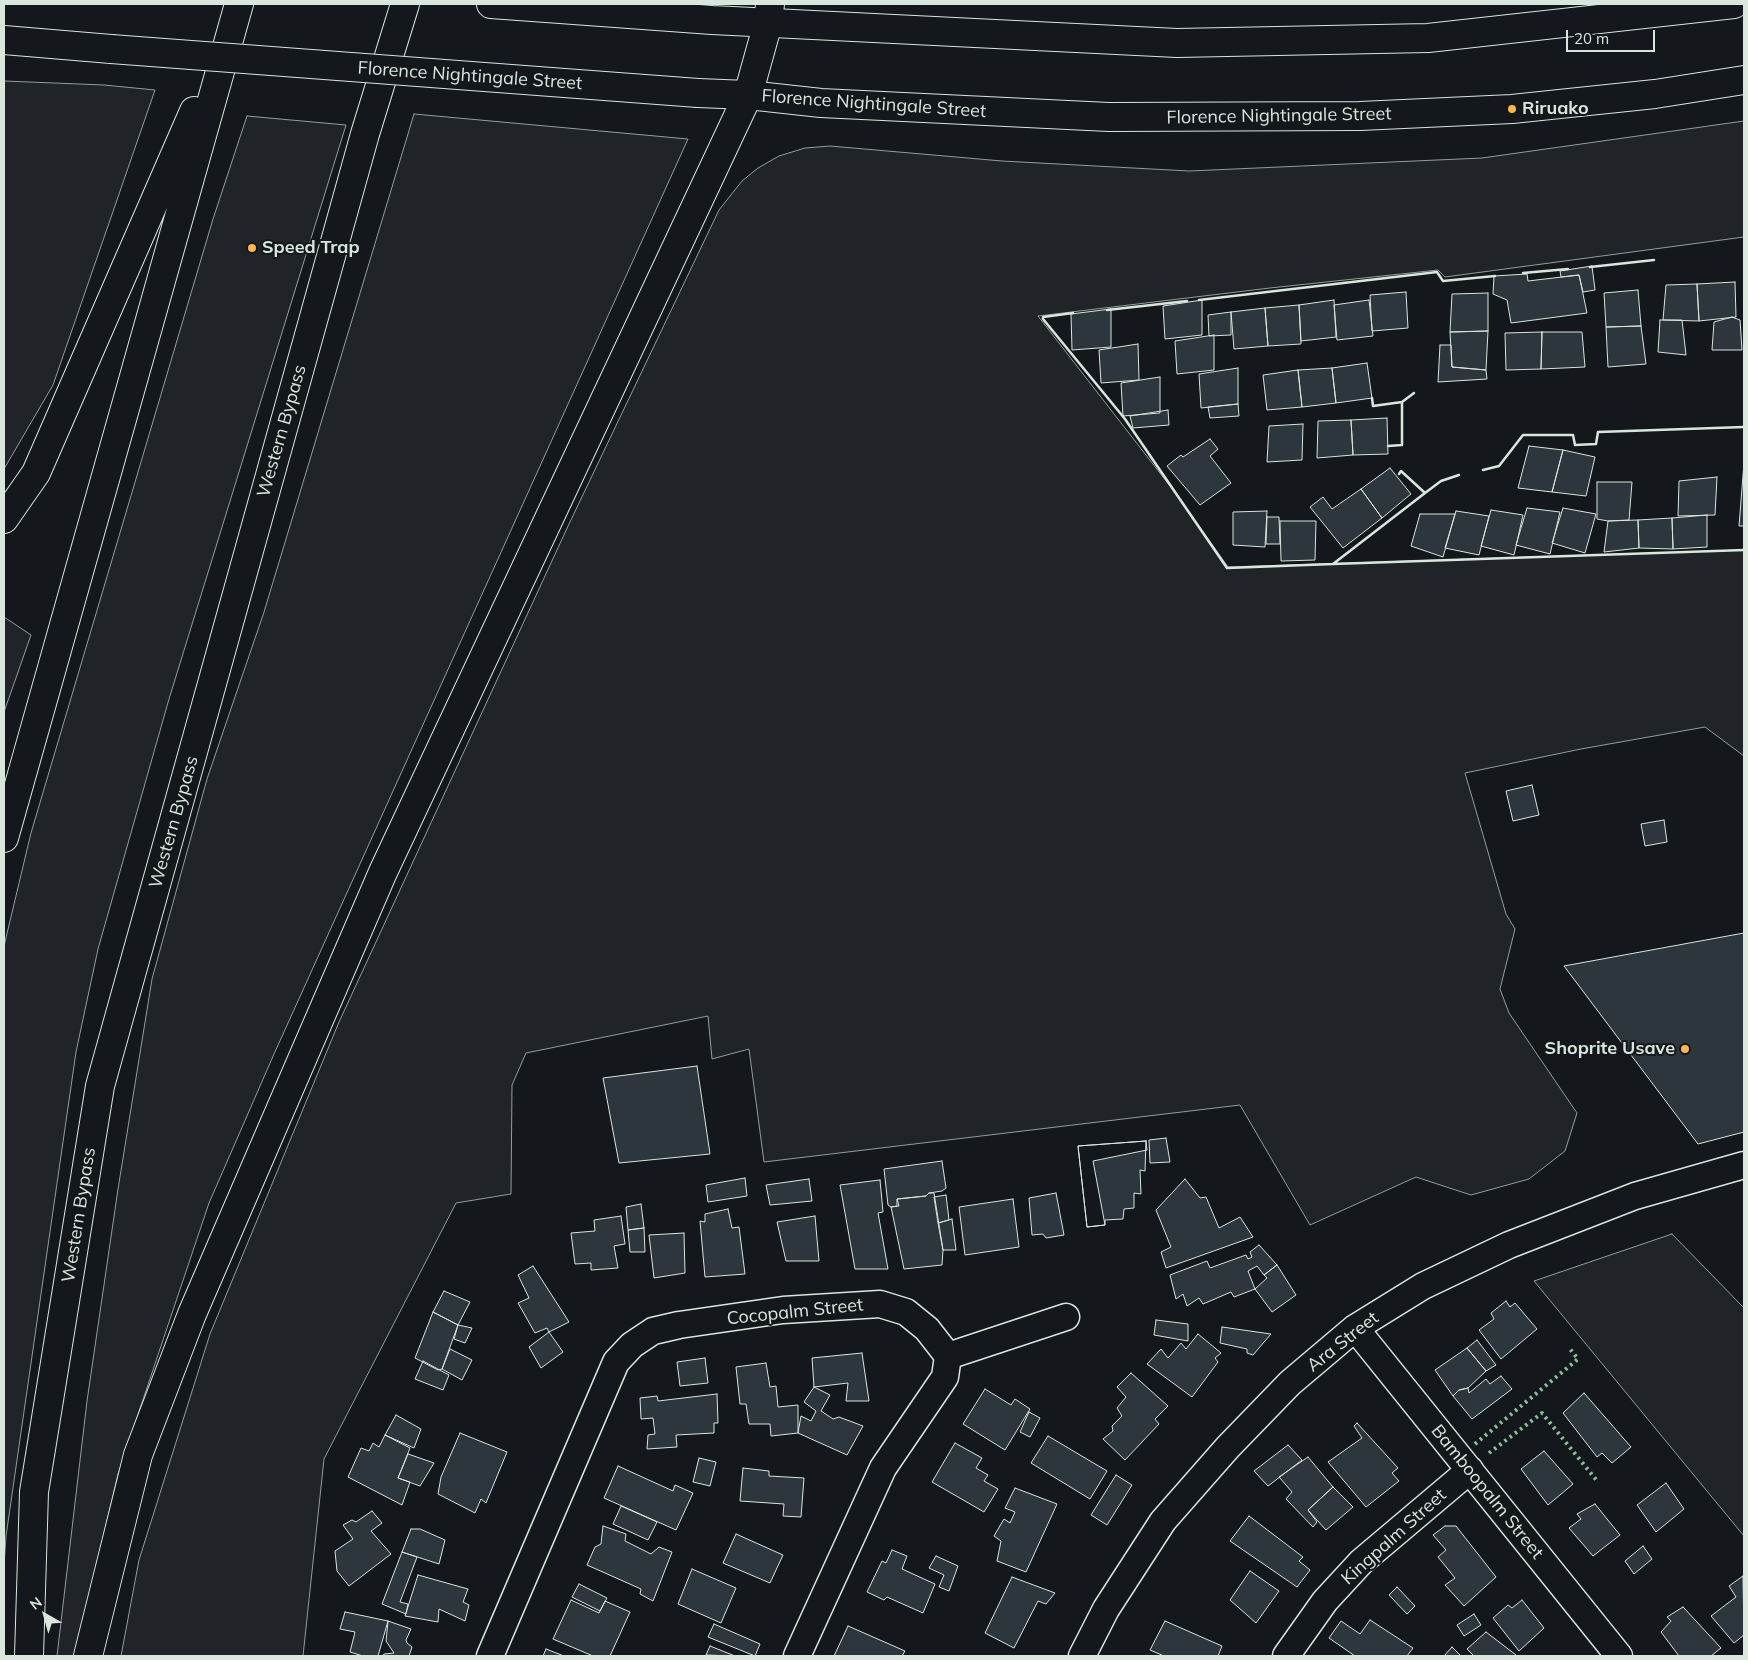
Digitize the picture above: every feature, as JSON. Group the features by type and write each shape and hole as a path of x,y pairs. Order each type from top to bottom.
{"main road":[{"name":"Western Bypass","path":"29,1656 34,1492 100,1086 362,144 405,4"},
{"path":"490,4 712,20 769,13 1177,43 1428,38 1734,4"},
{"path":"4,519 36,473 237,10"},
{"path":"4,838 237,10"},
{"path":"88,1656 138,1455 192,1314 383,872 748,95 769,13"},
{"name":"Florence Nightingale Street","path":"4,40 698,93 748,95 820,103 1109,117 1360,116 1512,109 1655,94 1744,80"}],"street":[{"name":"Ara Street","path":"1082,1656 1106,1608 1163,1522 1228,1447 1290,1383 1355,1328 1423,1286 1509,1245 1635,1196 1744,1165"},
{"name":"Cocopalm Street","path":"490,1656 616,1362 632,1345 654,1331 679,1326 783,1310 880,1304 906,1312 927,1329 948,1356"},
{"path":"797,1656 883,1468 945,1377 948,1356 1066,1316"},
{"name":"Bamboopalm Street","path":"1355,1328 1470,1470 1610,1653"},
{"name":"Kingpalm Street","path":"1286,1656 1325,1601 1361,1562 1470,1470"}],"shaded area":[{"path":"4,81 104,85 155,90 53,385 4,469"},
{"path":"414,114 688,139 274,1054 209,1203 118,1474 75,1656 57,1656 87,1401 118,1189 152,979 207,779 264,612"},
{"path":"247,116 346,125 169,699 98,949 76,1052 6,1536 4,1565 4,946 31,833 213,219"},
{"path":"1744,121 1744,237 1445,277 1438,270 1038,316 1177,495 1228,567 1744,550 1744,756 1705,727 1581,749 1465,773 1506,914 1515,929 1500,989 1509,1013 1577,1113 1565,1151 1529,1179 1471,1195 1416,1177 1310,1225 1240,1105 764,1162 749,1049 712,1059 708,1016 526,1053 512,1085 511,1194 456,1203 324,1459 303,1656 121,1656 139,1560 210,1334 339,1022 569,524 719,210 742,181 758,168 779,156 805,148 830,146 1002,161 1189,171 1482,158"},
{"path":"4,617 31,635 4,712"},
{"path":"1672,1234 1744,1308 1744,1536 1534,1281"}],"building":[{"path":"1592,266 1595,290 1583,292 1579,275 1561,277 1560,271"},
{"path":"1527,274 1528,281 1579,275 1587,313 1511,323 1507,300 1493,294 1494,276"},
{"path":"1735,282 1736,317 1699,321 1697,284"},
{"path":"1697,284 1699,321 1663,320 1666,285"},
{"path":"1638,290 1641,326 1606,327 1604,293"},
{"path":"1406,292 1408,328 1372,331 1370,295"},
{"path":"1488,293 1488,331 1450,332 1452,294"},
{"path":"1202,300 1202,335 1165,339 1163,306"},
{"path":"1334,300 1336,337 1301,341 1299,305"},
{"path":"1369,300 1373,336 1337,340 1334,305"},
{"path":"1299,305 1301,344 1268,346 1265,308"},
{"path":"1265,308 1268,346 1234,349 1231,312"},
{"path":"1111,309 1111,347 1072,350 1071,314"},
{"path":"1231,312 1231,335 1209,336 1208,315"},
{"path":"1732,317 1740,320 1742,350 1712,350 1714,322"},
{"path":"1660,320 1682,320 1686,355 1658,352"},
{"path":"1641,326 1646,364 1608,367 1606,327"},
{"path":"1488,331 1486,370 1452,367 1450,332"},
{"path":"1542,332 1541,369 1506,370 1505,333"},
{"path":"1542,332 1582,332 1585,367 1541,369"},
{"path":"1214,335 1214,370 1177,374 1175,341"},
{"path":"1138,344 1139,380 1101,383 1099,350"},
{"path":"1440,345 1451,345 1452,367 1486,370 1487,379 1438,382"},
{"path":"1367,363 1372,398 1336,403 1332,368"},
{"path":"1238,368 1238,404 1201,408 1199,374"},
{"path":"1332,368 1336,403 1302,407 1298,370"},
{"path":"1298,370 1302,407 1267,410 1263,375"},
{"path":"1160,377 1160,413 1123,416 1121,383"},
{"path":"1238,404 1239,416 1210,418 1208,407"},
{"path":"1168,410 1169,425 1133,428 1130,416"},
{"path":"1387,418 1388,454 1353,455 1351,420"},
{"path":"1351,420 1353,455 1317,458 1318,421"},
{"path":"1303,424 1302,460 1267,462 1269,426"},
{"path":"1210,439 1218,449 1210,456 1231,483 1200,505 1167,466 1181,455 1183,457"},
{"path":"1529,446 1563,450 1552,492 1518,488"},
{"path":"1563,450 1595,457 1586,496 1552,492"},
{"path":"1744,463 1744,526 1739,526"},
{"path":"1390,468 1411,494 1382,518 1361,489"},
{"path":"1717,477 1715,515 1678,516 1679,481"},
{"path":"1597,482 1632,482 1629,520 1608,521 1597,519"},
{"path":"1361,489 1382,518 1343,548 1310,507 1323,497 1332,509"},
{"path":"1527,508 1560,512 1550,554 1516,545"},
{"path":"1563,508 1596,514 1585,553 1552,543"},
{"path":"1491,510 1523,515 1514,555 1481,546"},
{"path":"1267,511 1265,547 1233,545 1233,512"},
{"path":"1456,511 1489,516 1479,555 1445,548"},
{"path":"1420,514 1455,514 1443,557 1411,546"},
{"path":"1707,515 1707,547 1673,549 1672,518"},
{"path":"1267,517 1279,517 1280,544 1266,544"},
{"path":"1672,518 1673,549 1639,548 1638,520"},
{"path":"1638,520 1639,548 1604,552 1608,521"},
{"path":"1280,521 1316,521 1315,560 1281,561"},
{"path":"1532,785 1539,815 1513,821 1506,791"},
{"path":"1664,820 1667,842 1645,846 1641,824"},
{"name":"Shoprite Usave","path":"1744,933 1744,1132 1698,1144 1564,966"},
{"path":"697,1066 710,1154 619,1163 603,1078"},
{"path":"1166,1138 1170,1162 1150,1163 1149,1140"},
{"path":"1146,1141 1147,1150 1093,1161 1105,1225 1087,1227 1078,1146"},
{"path":"1146,1141 1145,1171 1140,1170 1141,1194 1134,1193 1134,1208 1124,1209 1123,1219 1105,1220 1105,1225 1087,1227 1078,1146"},
{"path":"942,1161 946,1188 942,1191 929,1193 926,1196 897,1199 897,1206 891,1207 888,1205 884,1169"},
{"path":"745,1178 747,1196 708,1202 706,1185"},
{"path":"809,1179 812,1201 770,1205 766,1185"},
{"path":"1185,1179 1200,1198 1206,1197 1219,1228 1240,1217 1253,1237 1166,1268 1161,1252 1171,1247 1156,1210"},
{"path":"880,1180 883,1212 878,1213 888,1269 855,1269 840,1185"},
{"path":"929,1193 934,1193 943,1250 942,1265 904,1269 891,1207 899,1206 897,1199 926,1196"},
{"path":"1056,1193 1064,1235 1046,1238 1043,1234 1032,1235 1029,1198"},
{"path":"946,1195 949,1220 938,1223 934,1197"},
{"path":"1013,1199 1019,1247 965,1255 959,1207"},
{"path":"641,1204 644,1228 628,1230 626,1207"},
{"path":"728,1209 732,1228 739,1227 745,1274 705,1277 700,1221 705,1222 705,1214"},
{"path":"621,1216 625,1244 614,1246 618,1268 591,1270 591,1263 575,1264 571,1233 595,1231 594,1220"},
{"path":"815,1216 819,1261 786,1261 777,1222"},
{"path":"952,1219 956,1250 943,1250 938,1223"},
{"path":"644,1228 645,1252 630,1252 628,1230"},
{"path":"684,1233 685,1273 654,1278 649,1235"},
{"path":"1259,1245 1277,1265 1264,1275 1257,1266 1248,1271 1255,1289 1234,1297 1231,1292 1203,1304 1199,1298 1187,1306 1183,1294 1176,1299 1170,1275 1207,1261 1210,1268 1246,1255 1248,1259 1252,1257 1250,1252"},
{"path":"1277,1265 1296,1295 1272,1312 1255,1289 1267,1278 1264,1275"},
{"path":"533,1266 569,1322 549,1332 547,1328 535,1333 518,1303 529,1298 518,1275"},
{"path":"444,1291 470,1302 458,1325 433,1312"},
{"path":"1506,1301 1510,1307 1515,1303 1537,1329 1501,1359 1479,1330 1494,1319 1491,1313"},
{"path":"433,1312 458,1325 442,1369 438,1370 415,1358"},
{"path":"1156,1320 1188,1324 1188,1341 1154,1335"},
{"path":"458,1325 472,1328 465,1343 454,1339"},
{"path":"1222,1327 1271,1334 1253,1355 1247,1353 1247,1349 1220,1343"},
{"path":"549,1332 563,1352 541,1368 529,1347"},
{"path":"1198,1334 1221,1353 1215,1358 1218,1362 1192,1397 1147,1364 1161,1349 1168,1358 1181,1343 1186,1349"},
{"path":"1477,1340 1496,1365 1486,1371 1467,1348"},
{"path":"1467,1348 1486,1371 1468,1388 1459,1390 1453,1396 1435,1370"},
{"path":"450,1349 472,1360 462,1380 442,1369"},
{"path":"862,1353 869,1401 846,1401 848,1383 814,1387 812,1358"},
{"path":"705,1358 708,1383 680,1386 677,1362"},
{"path":"423,1361 449,1375 443,1390 415,1379"},
{"path":"766,1363 770,1387 776,1386 778,1407 798,1405 798,1433 771,1436 770,1424 749,1424 746,1404 740,1404 736,1367"},
{"path":"1131,1373 1168,1406 1155,1419 1159,1424 1125,1460 1103,1439 1113,1431 1112,1426 1122,1416 1117,1408 1126,1397 1117,1387"},
{"path":"1501,1376 1512,1389 1472,1419 1453,1396 1459,1390 1468,1388 1469,1393 1486,1379 1490,1384"},
{"path":"814,1387 830,1395 821,1411 833,1419 839,1417 863,1426 847,1455 798,1433 801,1416 811,1421 816,1411 804,1402"},
{"path":"985,1389 1011,1405 1015,1399 1030,1409 1005,1450 963,1424"},
{"path":"1584,1393 1631,1447 1612,1463 1602,1453 1597,1457 1563,1413"},
{"path":"717,1394 718,1423 714,1423 714,1433 676,1435 677,1447 647,1449 648,1435 655,1434 653,1418 641,1419 640,1398 657,1396 658,1401"},
{"path":"1029,1412 1040,1418 1030,1437 1020,1432"},
{"path":"396,1415 421,1429 414,1448 385,1435"},
{"path":"1357,1423 1398,1468 1392,1473 1399,1481 1366,1507 1328,1462 1362,1438 1354,1426"},
{"path":"460,1433 507,1452 486,1503 481,1499 475,1513 438,1494 441,1477"},
{"path":"385,1435 410,1448 398,1478 410,1482 402,1505 348,1477 361,1448 369,1451 373,1443 379,1447"},
{"path":"1048,1436 1107,1471 1090,1499 1031,1463"},
{"path":"955,1443 982,1458 976,1468 988,1475 984,1481 998,1489 984,1512 932,1482"},
{"path":"1288,1445 1302,1460 1268,1486 1254,1471"},
{"path":"1544,1451 1573,1484 1548,1505 1521,1469"},
{"path":"408,1454 434,1463 420,1486 398,1478"},
{"path":"1308,1457 1333,1487 1308,1510 1317,1522 1313,1527 1286,1499 1292,1492 1279,1477"},
{"path":"699,1458 716,1462 710,1486 693,1482"},
{"path":"618,1466 673,1491 675,1485 693,1493 676,1530 604,1498"},
{"path":"743,1468 769,1471 769,1476 804,1478 801,1517 783,1516 784,1504 740,1501"},
{"path":"1116,1475 1132,1485 1107,1525 1091,1515"},
{"path":"1666,1483 1684,1509 1656,1532 1637,1505"},
{"path":"1333,1487 1353,1507 1326,1530 1308,1510"},
{"path":"1015,1488 1057,1504 1026,1572 997,1561 1001,1541 994,1536 1004,1519 1010,1523 1015,1512 1005,1508"},
{"path":"1595,1504 1620,1535 1593,1556 1569,1528 1581,1519 1577,1514"},
{"path":"621,1506 657,1522 648,1540 613,1524"},
{"path":"372,1511 382,1523 371,1531 391,1554 349,1586 337,1571 335,1551 353,1539 343,1525 352,1520 356,1522"},
{"path":"1249,1516 1303,1557 1299,1561 1310,1570 1297,1587 1230,1541"},
{"path":"603,1526 626,1534 625,1541 651,1554 659,1547 672,1552 653,1601 640,1594 641,1589 587,1565 595,1547 601,1544"},
{"path":"1445,1526 1456,1526 1496,1577 1464,1606 1445,1585 1455,1578 1438,1557 1446,1550 1433,1535"},
{"path":"411,1529 420,1529 445,1540 439,1564 402,1552"},
{"path":"736,1534 783,1555 770,1583 723,1563"},
{"path":"1643,1546 1652,1559 1634,1574 1625,1561"},
{"path":"892,1550 907,1556 902,1569 935,1584 923,1613 887,1597 884,1600 867,1592 882,1561 886,1563"},
{"path":"402,1552 417,1557 400,1602 408,1604 406,1614 382,1604"},
{"path":"936,1556 958,1566 949,1591 939,1587 944,1575 929,1568"},
{"path":"692,1569 736,1588 721,1623 678,1604"},
{"path":"1250,1571 1279,1591 1256,1623 1230,1600"},
{"path":"418,1575 468,1589 463,1602 469,1605 465,1621 439,1609 438,1622 405,1616"},
{"path":"1743,1576 1744,1635 1734,1643 1711,1616 1736,1597 1729,1586"},
{"path":"1012,1577 1055,1593 1046,1604 1038,1601 1014,1648 985,1633"},
{"path":"579,1584 607,1598 600,1611 572,1597"},
{"path":"1397,1587 1415,1606 1407,1614 1389,1595"},
{"path":"571,1600 599,1613 605,1601 630,1612 610,1656 593,1656 553,1639"},
{"path":"1522,1600 1544,1628 1519,1651 1493,1618 1508,1605 1512,1608"},
{"path":"1683,1607 1721,1648 1711,1656 1679,1656 1661,1632 1671,1621 1667,1617"},
{"path":"345,1612 388,1621 378,1656 363,1656 350,1652 355,1632 340,1629"},
{"path":"1474,1614 1481,1625 1464,1636 1457,1625"},
{"path":"1370,1620 1413,1648 1407,1656 1355,1656 1329,1638 1341,1621 1360,1634"},
{"path":"388,1621 411,1629 406,1640 412,1647 409,1656 383,1656 384,1654 394,1653 386,1641"},
{"path":"1165,1621 1222,1646 1218,1656 1164,1656 1150,1650"},
{"path":"714,1624 760,1644 755,1656 708,1637"},
{"path":"848,1626 905,1651 902,1656 834,1656"},
{"path":"1486,1632 1516,1655 1474,1656 1467,1649"},
{"path":"710,1646 735,1656 706,1655"},
{"path":"1452,1647 1461,1656 1444,1656"},
{"path":"546,1649 564,1656 543,1656"}],"hedge":[{"path":"1475,1444 1578,1359 1570,1349"},
{"path":"1489,1453 1542,1413 1598,1482"}],"wall":[{"path":"1590,267 1654,260"},
{"path":"1523,273 1568,269"},
{"path":"1199,300 1437,272 1443,281 1495,276"},
{"path":"1107,310 1187,301"},
{"path":"1073,313 1043,317 1043,319 1125,419 1227,568 1333,564 1425,493 1401,471 1399,474"},
{"path":"1372,398 1373,406 1402,402 1414,393"},
{"path":"1388,446 1402,445 1402,402"},
{"path":"1483,470 1499,466 1523,435 1573,435 1575,445 1596,444 1598,432 1744,427"},
{"path":"1425,493 1441,481 1459,475"},
{"path":"1333,564 1744,550"}],"place":[{"name":"Riruako","path":"1512,109"},
{"name":"Speed Trap","path":"252,248"},
{"name":"Shoprite Usave","path":"1685,1049"}]}
